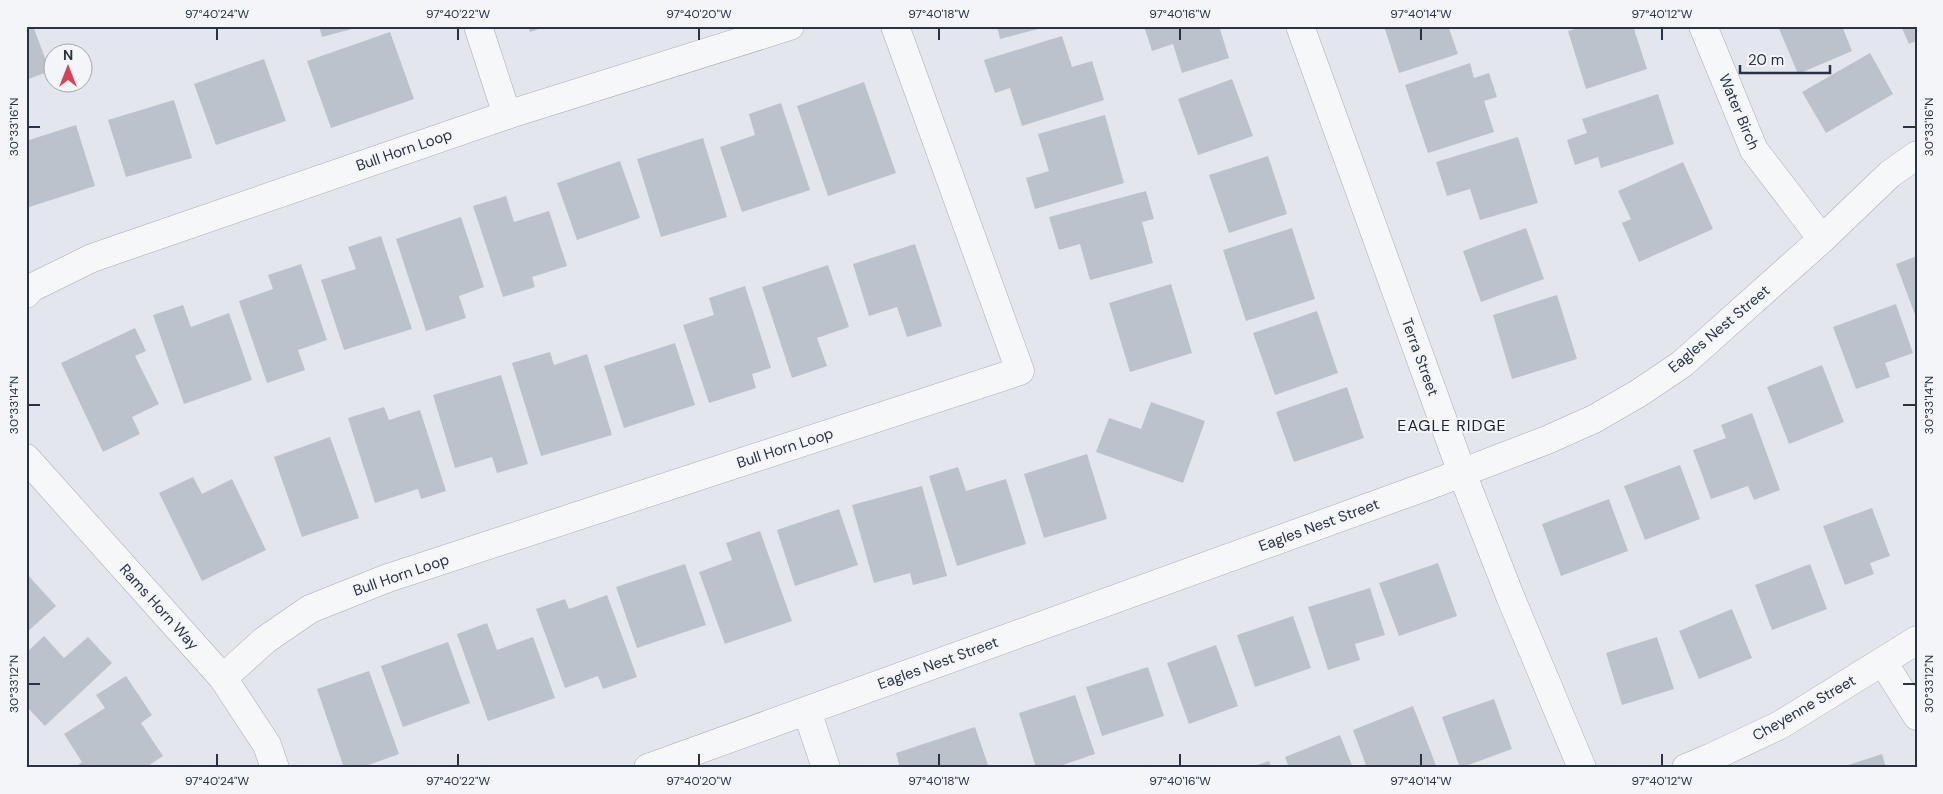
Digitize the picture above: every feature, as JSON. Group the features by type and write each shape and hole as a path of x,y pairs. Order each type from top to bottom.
{"street":[{"path":"478,26 507,115"},
{"name":"Bull Horn Loop","path":"26,294 31,288 92,258 507,115 790,26"},
{"name":"Bull Horn Loop","path":"223,678 265,640 310,609 388,578 1020,371 895,26"},
{"name":"Terra Street","path":"1300,26 1462,473 1510,596 1582,768"},
{"name":"Water Birch","path":"1703,26 1754,150 1822,239"},
{"name":"Eagles Nest Street","path":"648,768 1462,473 1547,440 1594,419 1639,393 1682,364 1822,239 1890,174 1917,155"},
{"name":"Rams Horn Way","path":"26,458 223,678 267,745 275,768"},
{"name":"Cheyenne Street","path":"1686,768 1780,725 1917,640"},
{"path":"1882,662 1917,716"},
{"path":"807,711 826,768"}],"building":[{"path":"26,26 33,26 42,50 42,74 26,80"},
{"path":"319,26 359,26 359,27 322,37"},
{"path":"528,26 545,26 545,27 530,32"},
{"path":"997,26 1046,26 1046,27 1000,39"},
{"path":"1144,26 1219,26 1229,58 1182,73 1173,44 1152,51"},
{"path":"1384,26 1448,26 1458,54 1399,73"},
{"path":"1585,26 1633,26 1647,69 1586,89 1568,31"},
{"path":"1778,26 1842,26 1852,51 1798,74"},
{"path":"1901,26 1917,26 1917,41 1909,44"},
{"path":"390,32 414,99 331,128 307,61"},
{"path":"1062,36 1072,67 1092,61 1104,100 1022,126 1010,88 995,93 984,60"},
{"path":"1870,53 1893,94 1826,133 1802,92"},
{"path":"264,59 286,121 216,145 194,84"},
{"path":"1470,63 1474,78 1489,73 1497,97 1484,101 1494,132 1428,153 1405,85"},
{"path":"1232,79 1253,136 1198,155 1178,99"},
{"path":"864,82 896,173 828,196 797,106"},
{"path":"1658,94 1674,144 1601,168 1598,157 1575,165 1567,140 1587,133 1582,119"},
{"path":"174,100 192,158 126,177 108,120"},
{"path":"781,103 810,190 742,212 720,147 755,135 749,114"},
{"path":"1105,115 1124,183 1035,209 1026,178 1049,171 1038,134"},
{"path":"76,125 95,186 26,208 26,141"},
{"path":"1518,137 1538,203 1480,220 1470,189 1447,196 1436,162"},
{"path":"703,138 727,217 661,237 637,159"},
{"path":"1268,156 1287,214 1229,233 1209,175"},
{"path":"620,161 640,218 577,240 557,183"},
{"path":"1683,162 1713,229 1639,262 1622,223 1631,219 1618,191"},
{"path":"1146,191 1154,219 1142,222 1153,263 1090,280 1080,244 1059,250 1049,217"},
{"path":"506,196 514,222 549,211 567,266 532,277 535,287 503,297 473,206"},
{"path":"461,217 484,287 459,296 466,318 426,331 396,239"},
{"path":"1292,228 1315,299 1246,321 1223,250"},
{"path":"1526,228 1544,279 1481,302 1463,251"},
{"path":"381,236 412,329 344,350 321,280 356,269 348,247"},
{"path":"915,244 942,326 907,337 897,307 869,316 853,264"},
{"path":"1917,256 1917,320 1896,264"},
{"path":"301,264 327,340 298,350 305,370 267,383 239,301 273,289 268,275"},
{"path":"828,265 849,327 817,338 827,366 792,378 762,287"},
{"path":"1171,284 1192,353 1130,372 1109,303"},
{"path":"745,286 771,368 752,374 756,388 709,403 683,325 714,315 709,298"},
{"path":"1557,295 1577,359 1512,379 1493,315"},
{"path":"1896,304 1913,353 1885,363 1890,377 1856,389 1833,327"},
{"path":"183,305 191,327 229,313 252,380 184,404 153,315"},
{"path":"1317,311 1338,373 1275,395 1253,333"},
{"path":"135,328 146,351 135,356 159,404 132,417 140,434 103,452 61,363"},
{"path":"675,343 695,405 624,428 604,366"},
{"path":"550,352 554,365 587,354 612,435 541,456 512,363"},
{"path":"1822,365 1844,422 1789,444 1767,387"},
{"path":"501,375 528,464 497,473 492,457 455,468 433,395"},
{"path":"1347,387 1364,438 1294,462 1276,412"},
{"path":"1151,402 1205,421 1183,483 1096,452 1109,418 1141,429"},
{"path":"384,407 389,420 420,410 446,491 421,499 418,489 375,503 348,418"},
{"path":"1752,413 1780,490 1754,500 1748,486 1711,499 1693,450 1726,438 1721,425"},
{"path":"330,437 359,518 302,537 274,457"},
{"path":"1087,454 1107,519 1044,538 1024,474"},
{"path":"1680,465 1700,519 1645,540 1624,486"},
{"path":"958,467 966,491 1006,479 1026,544 957,566 929,476"},
{"path":"193,477 202,494 232,479 266,550 202,581 159,493"},
{"path":"922,486 947,576 913,585 910,573 874,583 852,505"},
{"path":"1609,499 1628,551 1561,576 1542,524"},
{"path":"1872,508 1890,556 1870,563 1874,574 1845,585 1823,526"},
{"path":"839,509 858,565 795,586 777,530"},
{"path":"760,531 792,621 725,644 699,572 732,560 726,543"},
{"path":"1438,563 1457,616 1399,636 1379,583"},
{"path":"685,564 706,625 637,648 616,587"},
{"path":"1810,564 1827,609 1772,630 1755,585"},
{"path":"26,573 56,606 26,633"},
{"path":"1370,588 1385,635 1355,644 1360,660 1328,670 1308,607"},
{"path":"607,595 637,677 603,689 598,676 565,688 536,609 565,599 569,609"},
{"path":"1732,609 1752,658 1699,679 1679,631"},
{"path":"1293,616 1311,668 1255,687 1237,635"},
{"path":"487,623 497,650 533,637 555,698 488,721 457,634"},
{"path":"44,636 64,658 88,637 112,663 45,726 26,706 26,653"},
{"path":"1657,637 1674,689 1622,705 1606,653"},
{"path":"448,642 470,703 403,727 381,666"},
{"path":"1216,645 1238,706 1189,724 1167,663"},
{"path":"1148,667 1164,716 1102,736 1086,687"},
{"path":"369,671 399,754 360,768 344,768 317,689"},
{"path":"126,676 152,715 141,723 163,756 145,768 74,768 82,762 64,734 105,708 96,695"},
{"path":"1075,695 1095,754 1054,768 1036,768 1019,713"},
{"path":"1494,699 1512,749 1460,768 1442,717"},
{"path":"1413,706 1437,768 1367,768 1353,730"},
{"path":"975,727 989,768 900,768 896,753"},
{"path":"1340,735 1353,768 1289,768 1285,757"},
{"path":"1882,754 1886,768 1842,768 1842,767"},
{"path":"1269,761 1272,768 1252,768 1252,767"}],"district":[{"name":"EAGLE RIDGE","path":"1452,425"}]}
